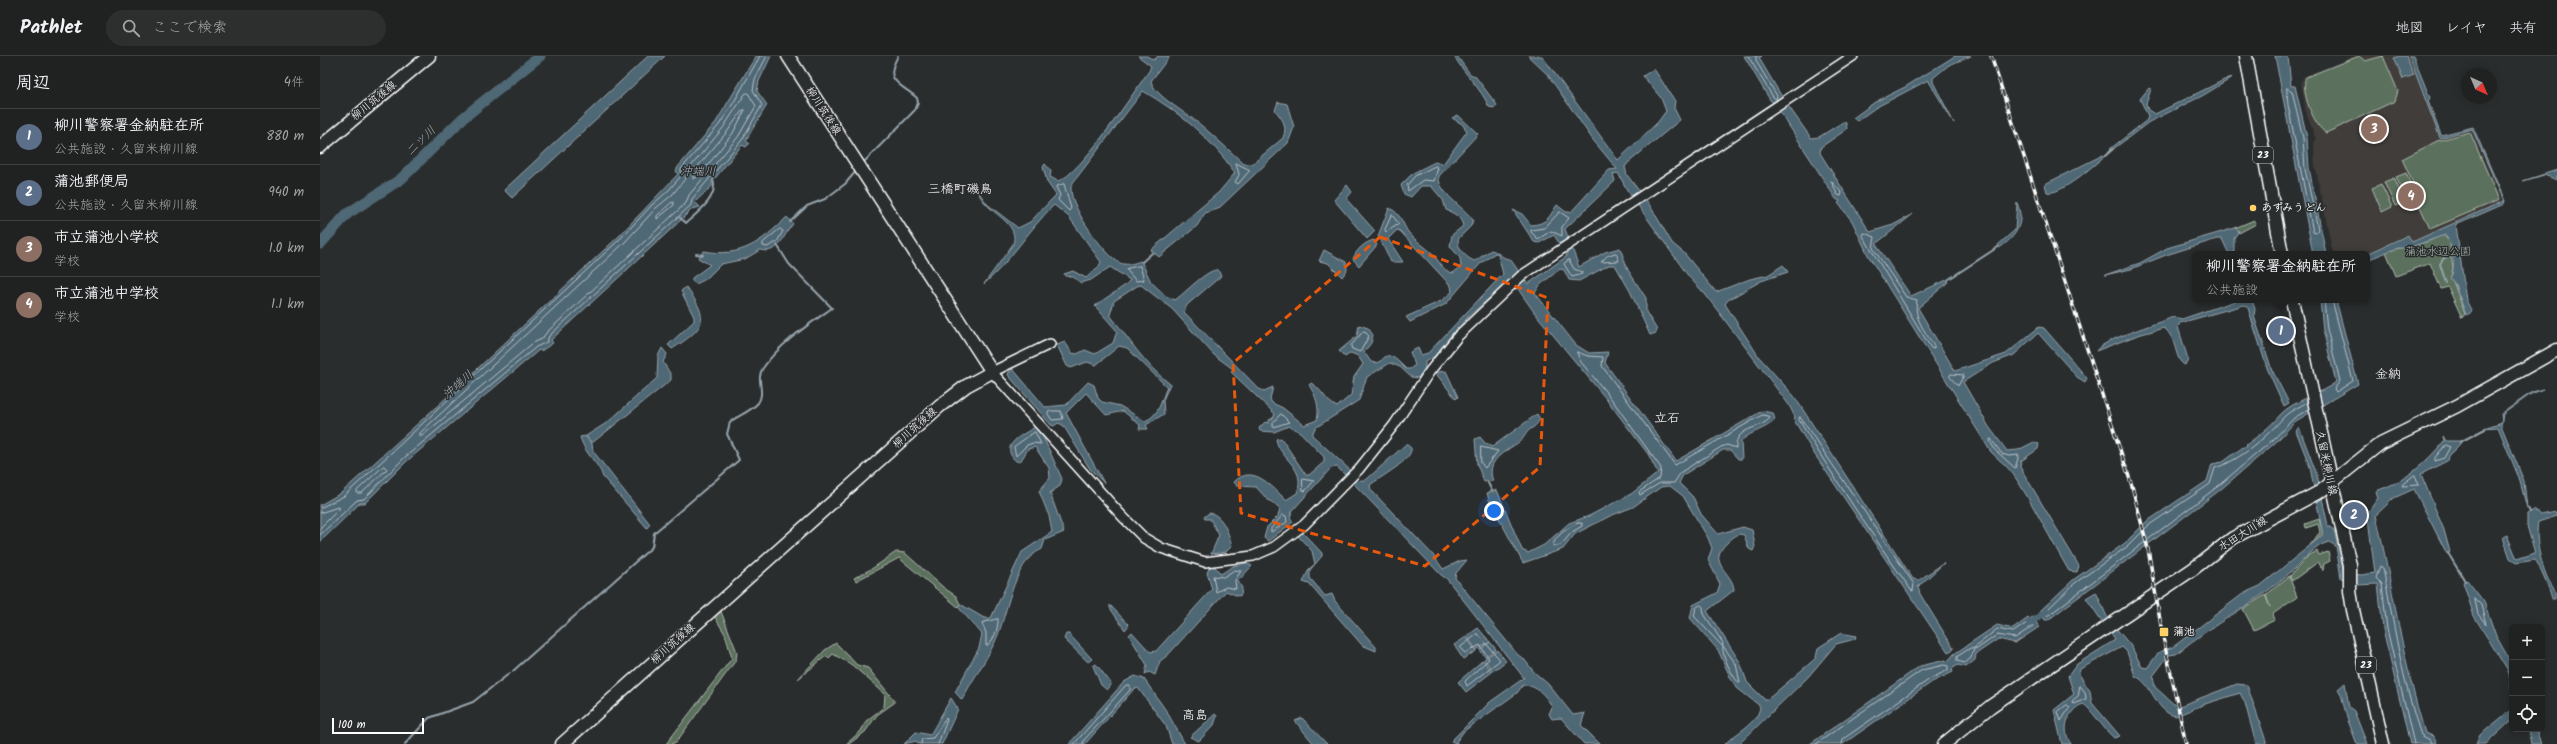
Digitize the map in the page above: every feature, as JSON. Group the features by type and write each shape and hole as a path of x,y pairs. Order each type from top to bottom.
{"main road":[{"name":"柳川筑後線","path":"320,147 429,56"},
{"name":"柳川筑後線","path":"562,744 936,409 966,386 992,372 788,56"},
{"name":"23","path":"2246,56 2281,251"},
{"name":"久留米柳川線","path":"2293,303 2350,570 2350,586 2383,744"},
{"name":"水田大川線","path":"1944,744 1991,706 2193,569 2233,538 2318,493 2381,443 2457,406 2557,350"}],"street":[{"path":"1050,344 992,372 1104,497 1144,538 1169,552 1206,562 1253,556 1287,539 1329,500 1359,469 1394,425 1430,371 1458,336 1522,276 1853,56"}],"highlighted area":[{"path":"1380,237 1548,298 1540,467 1425,566 1241,513 1233,363"}],"shaded area":[{"path":"2355,56 2409,56 2440,138 2471,130 2502,202 2412,242 2408,234 2370,252 2332,251 2315,165 2314,142 2316,140 2306,112 2301,82 2303,77"}],"green space":[{"path":"2359,56 2365,61 2383,56 2398,91 2395,101 2326,133 2321,129 2309,108 2305,91 2306,77"},
{"path":"2470,132 2499,200 2430,229 2417,200 2419,196 2402,159 2437,141"},
{"path":"2406,173 2416,196 2407,201 2396,177"},
{"path":"2394,178 2405,202 2395,206 2384,182"},
{"path":"2381,184 2392,207 2382,212 2372,188"},
{"path":"2254,220 2256,224 2239,233 2235,228"},
{"name":"蒲池水辺公園","path":"2443,235 2450,242 2451,254 2455,248 2463,247 2463,249 2457,250 2455,255 2451,256 2453,267 2451,276 2465,314 2462,318 2448,287 2441,289 2430,263 2396,276 2386,252 2428,241"},
{"path":"2319,519 2323,533 2310,545 2320,532 2318,524 2306,528 2305,524"},
{"path":"2317,551 2319,555 2328,552 2330,561 2324,564 2323,570 2318,562 2292,581 2290,576 2308,556"},
{"path":"896,552 905,553 944,588 956,596 960,604 958,607 899,558 856,581 854,578 873,568"},
{"path":"2289,576 2297,597 2273,614 2275,620 2254,630 2243,609 2265,595 2270,607 2266,595"},
{"path":"720,609 737,652 736,660 677,741 672,744 666,744 732,658 725,634 713,614"},
{"path":"836,643 857,665 868,668 894,700 894,703 877,715 865,732 849,744 846,744 861,731 866,721 884,707 885,694 852,665 833,654 829,658 826,656 798,679 825,650"}],"water":[{"path":"648,56 665,56 512,198 504,190"},
{"name":"沖端川","path":"756,56 771,56 759,81 757,91 767,105 746,140 749,144 746,147 742,145 712,182 712,186 695,202 700,207 692,209 551,340 553,343 541,351 539,350 407,461 365,503 360,503 320,542 320,505 341,493 446,398 619,236 678,174 676,171 678,167 716,122"},
{"path":"1138,56 1147,56 1154,60 1158,56 1170,56 1151,81 1154,87 1165,99 1196,121 1244,164 1252,164 1283,138 1285,126 1275,110 1278,102 1287,104 1294,127 1288,143 1218,209 1205,213 1197,226 1159,257 1151,250 1219,192 1235,173 1216,148 1194,127 1182,117 1143,91 1072,184 1071,192 1074,202 1087,227 1105,250 1113,258 1123,264 1141,261 1151,282 1166,296 1175,300 1202,277 1214,270 1218,270 1221,276 1187,305 1184,312 1259,389 1264,391 1273,387 1270,399 1272,403 1283,408 1304,425 1317,420 1318,415 1317,402 1309,385 1311,383 1318,388 1329,402 1337,407 1351,395 1354,377 1363,364 1358,356 1351,353 1345,357 1339,351 1357,336 1359,325 1368,328 1373,335 1371,343 1364,352 1371,362 1376,363 1388,356 1398,361 1406,369 1410,369 1415,365 1410,352 1418,348 1421,355 1428,353 1503,274 1498,255 1495,253 1480,264 1446,304 1410,322 1406,317 1441,301 1452,292 1451,286 1400,231 1397,230 1388,239 1403,262 1391,262 1378,236 1389,208 1399,215 1408,232 1433,254 1446,271 1453,273 1461,267 1460,258 1450,246 1452,235 1463,226 1461,220 1446,210 1443,200 1431,186 1421,186 1411,197 1404,194 1401,185 1413,173 1435,162 1443,164 1467,131 1462,124 1452,118 1458,115 1478,134 1439,176 1442,188 1473,220 1471,226 1459,238 1458,241 1460,249 1465,255 1475,261 1491,250 1507,259 1510,259 1528,284 1567,256 1554,235 1539,243 1534,242 1513,210 1522,214 1531,225 1541,223 1547,219 1557,205 1566,212 1571,212 1609,170 1617,169 1593,140 1548,75 1528,56 1542,56 1618,160 1658,122 1666,111 1661,98 1643,76 1654,69 1675,101 1674,108 1680,120 1628,163 1625,167 1627,175 1649,204 1672,243 1684,253 1716,292 1750,279 1768,275 1783,265 1788,272 1761,281 1728,300 1725,304 1759,357 1794,396 1913,579 1919,580 1944,563 1918,587 1920,594 1954,649 1948,652 1813,452 1794,420 1795,417 1789,405 1705,294 1689,277 1627,190 1618,173 1613,174 1615,181 1565,229 1579,267 1605,252 1620,248 1628,270 1646,298 1646,312 1657,330 1656,333 1650,335 1630,291 1615,265 1609,265 1579,281 1569,280 1564,270 1560,269 1540,285 1535,293 1576,345 1589,353 1608,352 1605,363 1676,461 1762,411 1773,413 1775,420 1741,441 1742,459 1738,459 1730,450 1723,450 1683,475 1679,483 1693,497 1701,514 1718,534 1743,527 1752,530 1755,546 1753,551 1749,549 1744,535 1739,534 1731,539 1721,550 1719,556 1720,562 1722,568 1733,584 1734,590 1707,611 1740,662 1747,682 1764,699 1768,699 1816,658 1818,648 1841,633 1856,636 1855,639 1836,644 1808,677 1739,744 1725,744 1756,718 1760,706 1737,688 1731,679 1718,650 1690,618 1693,605 1717,593 1720,584 1708,560 1712,548 1708,538 1683,496 1670,486 1661,487 1633,507 1610,516 1575,534 1563,549 1523,563 1489,500 1487,493 1497,490 1522,550 1528,553 1544,545 1569,523 1589,516 1631,494 1658,473 1648,454 1607,400 1534,312 1511,279 1468,317 1435,356 1425,362 1425,368 1418,378 1411,377 1400,367 1390,363 1367,377 1359,400 1315,428 1312,435 1351,471 1346,476 1337,467 1331,468 1293,510 1290,517 1293,522 1268,541 1264,538 1267,527 1278,516 1280,508 1267,499 1256,487 1237,486 1234,482 1241,477 1248,475 1255,476 1262,479 1286,500 1297,493 1299,484 1298,476 1296,470 1278,446 1276,439 1281,438 1306,475 1309,475 1324,462 1324,457 1300,432 1289,426 1274,432 1260,431 1259,428 1265,422 1269,423 1269,420 1273,418 1275,414 1231,372 1233,369 1214,355 1172,309 1141,285 1137,286 1114,301 1110,315 1145,360 1170,384 1163,400 1164,414 1146,425 1148,429 1139,429 1140,425 1123,411 1106,415 1086,393 1066,413 1104,483 1090,469 1063,425 1058,423 1054,426 1051,425 1008,375 1013,369 1045,407 1066,405 1088,382 1094,385 1098,398 1102,402 1120,406 1145,421 1154,415 1167,387 1127,348 1119,346 1096,365 1087,362 1071,368 1067,366 1057,345 1065,342 1072,353 1077,354 1085,350 1095,354 1113,343 1117,331 1095,306 1124,286 1130,280 1110,267 1091,280 1081,283 1073,277 1065,276 1064,274 1073,271 1086,278 1098,268 1101,262 1069,217 1054,205 1036,224 1003,265 984,284 1013,244 1014,238 1010,227 985,203 975,187 987,204 1018,228 1030,222 1056,195 1047,182 1043,167 1045,164 1051,171 1050,177 1058,181 1068,175 1092,149 1106,132 1149,71 1151,66"},
{"path":"1454,56 1457,56 1470,74 1475,76 1497,105 1495,108 1489,107 1482,94"},
{"path":"1744,56 1762,56 1759,58 1782,97 1811,138 1819,137 1843,122 1846,123 1847,129 1821,147 1820,153 1870,232 1893,225 1913,214 1877,243 1877,246 1911,296 1949,279 1947,283 1918,308 1955,371 2006,354 2039,327 2044,328 2087,378 2085,382 2077,377 2038,333 2014,355 1993,363 1963,382 1989,427 2007,451 2018,450 2034,442 2039,444 2038,449 2021,461 2020,467 2079,566 2077,572 2069,571 2013,474 1991,452 1868,255 1852,221 1838,203 1840,201 1836,199 1775,104 1770,100"},
{"path":"1955,56 1971,56 1949,65 1933,78 1933,82 1954,123 1928,80 1875,108 1857,121 1853,118 1875,102 1905,87"},
{"path":"2275,56 2288,56 2291,86 2295,86 2307,137 2309,168 2325,251 2312,251"},
{"path":"2406,56 2414,75 2403,79 2394,58"},
{"path":"2409,56 2413,56 2430,98 2428,101 2441,135 2473,127 2505,201 2504,204 2456,225 2466,300 2472,312 2466,315 2455,284 2450,278 2453,269 2453,256 2450,244 2445,235 2408,248 2397,248 2370,259 2370,253 2408,235 2412,242 2504,201 2472,129 2440,138"},
{"path":"2232,78 2202,96 2149,122 2112,150 2110,149 2147,120 2148,116 2140,99 2149,88 2151,89 2146,104 2148,110 2155,114 2224,80"},
{"path":"2103,155 2105,156 2068,185 2053,192 2047,192 2045,184"},
{"path":"2557,170 2557,180 2544,175 2523,181"},
{"path":"1347,185 1352,192 1347,198 1348,201 1375,231 1367,239 1334,200"},
{"path":"2017,203 2020,217 2017,229 2010,240 1999,248 1998,245 2015,230"},
{"path":"787,217 793,224 780,243 772,250 760,250 745,259 721,264 706,279 696,284 692,281 692,278 710,265 698,258 704,251 717,253 729,252 750,246 768,234"},
{"path":"2235,228 2239,231 2234,238 2234,251 2228,251 2222,239 2217,239 2166,255 2131,269 2105,275 2140,263 2167,248"},
{"path":"1374,240 1377,245 1359,266 1353,259 1354,256 1364,245"},
{"path":"1324,250 1346,262 1347,270 1342,277 1328,263 1319,261"},
{"path":"686,287 699,308 701,322 698,329 692,335 672,349 668,345 694,321 694,317 681,291"},
{"path":"2229,303 2253,303 2255,309 2254,316 2272,370 2289,403 2284,406 2267,368 2248,308 2244,305 2180,323 2178,327 2188,359 2185,365 2179,359 2172,338 2164,328 2138,335 2096,351 2101,346 2119,337 2173,317 2182,319"},
{"path":"2320,303 2337,303 2358,384 2296,421 2276,442 2220,490 2048,620 2045,620 2040,613 2041,610 2073,580 2125,543 2146,522 2207,481 2212,464 2223,462 2243,447 2247,447 2246,445 2268,427 2285,410 2336,382 2323,330"},
{"path":"662,348 667,354 663,362 671,375 671,380 592,443 586,436 608,422 657,378 658,356"},
{"path":"1446,371 1458,397 1456,399 1437,375 1439,372"},
{"path":"2544,389 2531,394 2503,414 2502,421 2501,414 2532,392"},
{"path":"1537,414 1540,419 1537,424 1529,430 1521,441 1503,453 1494,462 1491,474 1493,481 1484,482 1477,464 1475,439 1480,437 1485,443 1492,447"},
{"path":"2502,422 2501,425 2524,481 2527,508 2519,478 2498,427 2484,428"},
{"path":"1035,427 1042,434 1062,479 1060,486 1050,493 1064,532 1045,540 1042,549 1032,556 1023,566 1017,578 994,644 962,700 955,692 979,648 982,634 958,607 960,604 984,618 991,618 1022,552 1052,532 1049,516 1039,491 1050,478 1049,468 1035,447 1028,449 1020,462 1014,459 1010,450 1013,442 1017,438"},
{"path":"2299,427 2317,475 2328,526 2334,530 2344,573 2361,575 2375,573 2368,519 2369,511 2378,498 2376,491 2405,477 2422,465 2444,441 2443,436 2446,441 2460,441 2460,444 2448,456 2447,461 2421,474 2444,530 2450,552 2447,554 2414,489 2394,498 2376,515 2404,652 2417,706 2425,733 2433,736 2437,744 2410,744 2383,629 2378,584 2357,585 2341,578 2336,546 2329,542 2319,546 2265,593 2205,632 2176,654 2169,655 2153,676 2155,687 2177,707 2237,684 2247,685 2267,744 2256,744 2245,703 2240,693 2205,704 2176,716 2169,714 2159,704 2146,685 2135,676 2127,652 2122,647 2080,669 2079,674 2090,691 2092,703 2120,736 2114,738 2083,704 2073,711 2067,721 2066,733 2071,744 2062,744 2054,710 2074,694 2068,676 2077,664 2115,640 2086,598 2096,592 2108,619 2131,646 2142,667 2147,668 2159,652 2173,647 2244,593 2260,586 2323,535 2310,467 2296,431"},
{"path":"585,436 592,444 593,451 650,524 647,528 603,477 598,467 585,449 580,437"},
{"path":"1406,444 1411,448 1407,457 1402,463 1370,485 1371,490 1433,555 1443,569 1460,561 1467,560 1456,573 1455,578 1518,655 1524,659 1534,672 1548,684 1573,715 1585,713 1581,725 1600,744 1584,744 1561,718 1552,719 1549,714 1552,707 1547,698 1536,689 1528,685 1523,685 1517,693 1464,731 1456,742 1458,744 1451,741 1490,702 1524,678 1447,579 1441,575 1355,485 1361,480 1366,480"},
{"path":"2534,510 2540,515 2557,512 2557,516 2538,522 2537,529 2540,557 2547,577 2554,590 2555,599 2552,599 2548,585 2535,560 2516,563 2510,558 2503,537 2507,535 2517,559 2535,553 2527,526 2527,514"},
{"path":"1209,513 1218,517 1225,526 1232,546 1226,552 1211,554 1219,535 1210,519 1205,519 1204,517"},
{"path":"1302,532 1322,553 1322,556 1310,570 1310,578 1325,596 1332,594 1335,601 1376,647 1376,651 1362,645 1309,584 1303,582 1309,569 1315,564 1312,551 1298,536"},
{"path":"1246,563 1252,566 1238,581 1242,588 1241,595 1238,596 1226,591 1168,655 1160,661 1155,675 1149,672 1145,674 1147,665 1129,635 1132,632 1150,652 1156,651 1212,589 1207,573 1210,566 1215,567 1221,574 1233,566"},
{"path":"2467,580 2484,602 2496,636 2509,659 2509,673 2474,616 2463,582"},
{"path":"1110,605 1129,625 1125,630 1110,608"},
{"path":"2033,617 2039,627 2015,643 1998,639 1976,654 1975,660 1966,667 1958,665 1952,669 1953,672 1932,682 1843,744 1810,744 1920,666 1946,660 1947,662 1954,654 1997,625 2013,629 2028,618"},
{"path":"1478,628 1490,642 1476,650 1467,636"},
{"path":"1066,634 1069,634 1092,659 1088,662 1064,639"},
{"path":"1466,637 1476,651 1463,659 1454,645"},
{"path":"1490,642 1496,649 1485,657 1480,650"},
{"path":"1497,650 1506,661 1493,671 1484,659"},
{"path":"1483,660 1492,672 1466,692 1458,682"},
{"path":"1096,664 1111,683 1107,690 1101,685 1093,666"},
{"path":"1135,676 1144,679 1167,712 1185,744 1172,744 1166,726 1138,688 1134,689 1085,744 1069,744 1124,682"},
{"path":"2345,683 2349,707 2354,711 2367,744 2357,744 2347,718 2341,694 2338,689"},
{"path":"951,698 958,709 942,744 919,744 916,741 904,744 916,732 930,735"},
{"path":"2509,711 2509,723 2486,744 2476,744 2480,735"},
{"path":"1215,714 1217,716 1214,725 1199,741 1190,737"},
{"path":"1302,718 1327,744 1314,744 1295,721"},
{"path":"2529,732 2537,732 2541,744 2531,744"}],"waterway":[{"name":"二ツ川","path":"320,244 347,214 401,179 463,118 540,56"},
{"path":"862,164 915,110 918,103 917,98 900,85 893,77 892,71 898,56"},
{"path":"2105,156 2113,149"},
{"path":"790,222 807,206 825,199 845,184 857,170"},
{"path":"679,217 686,223 706,204 713,192 713,180"},
{"path":"513,671 652,547 654,533 739,460 727,434 730,422 758,403 761,394 760,377 763,368 786,343 832,308 789,264 777,245"},
{"path":"1949,279 1998,247"},
{"path":"1142,262 1152,253"},
{"path":"696,254 703,255"},
{"path":"2446,283 2440,264 2444,258 2454,256"},
{"path":"2460,442 2485,429"},
{"path":"1349,474 1358,483"},
{"path":"1488,483 1492,491"},
{"path":"2528,508 2530,512"},
{"path":"2448,553 2465,581"},
{"path":"2029,624 2047,611"},
{"path":"405,744 429,718 473,702 510,673"}],"railway":[{"path":"1991,56 2132,486 2148,549 2162,632 2186,744"}],"place":[{"name":"市立蒲池小学校","path":"2374,129"},
{"name":"市立蒲池中学校","path":"2411,196"},
{"name":"あずみうどん","path":"2253,208"},
{"name":"柳川警察署金納駐在所","path":"2281,331"},
{"name":"蒲池郵便局","path":"2354,515"},
{"name":"蒲池","path":"2164,632"}],"district":[{"name":"三橋町磯鳥","path":"960,189"},
{"name":"金納","path":"2388,374"},
{"name":"立石","path":"1667,418"},
{"name":"高島","path":"1195,715"}]}
